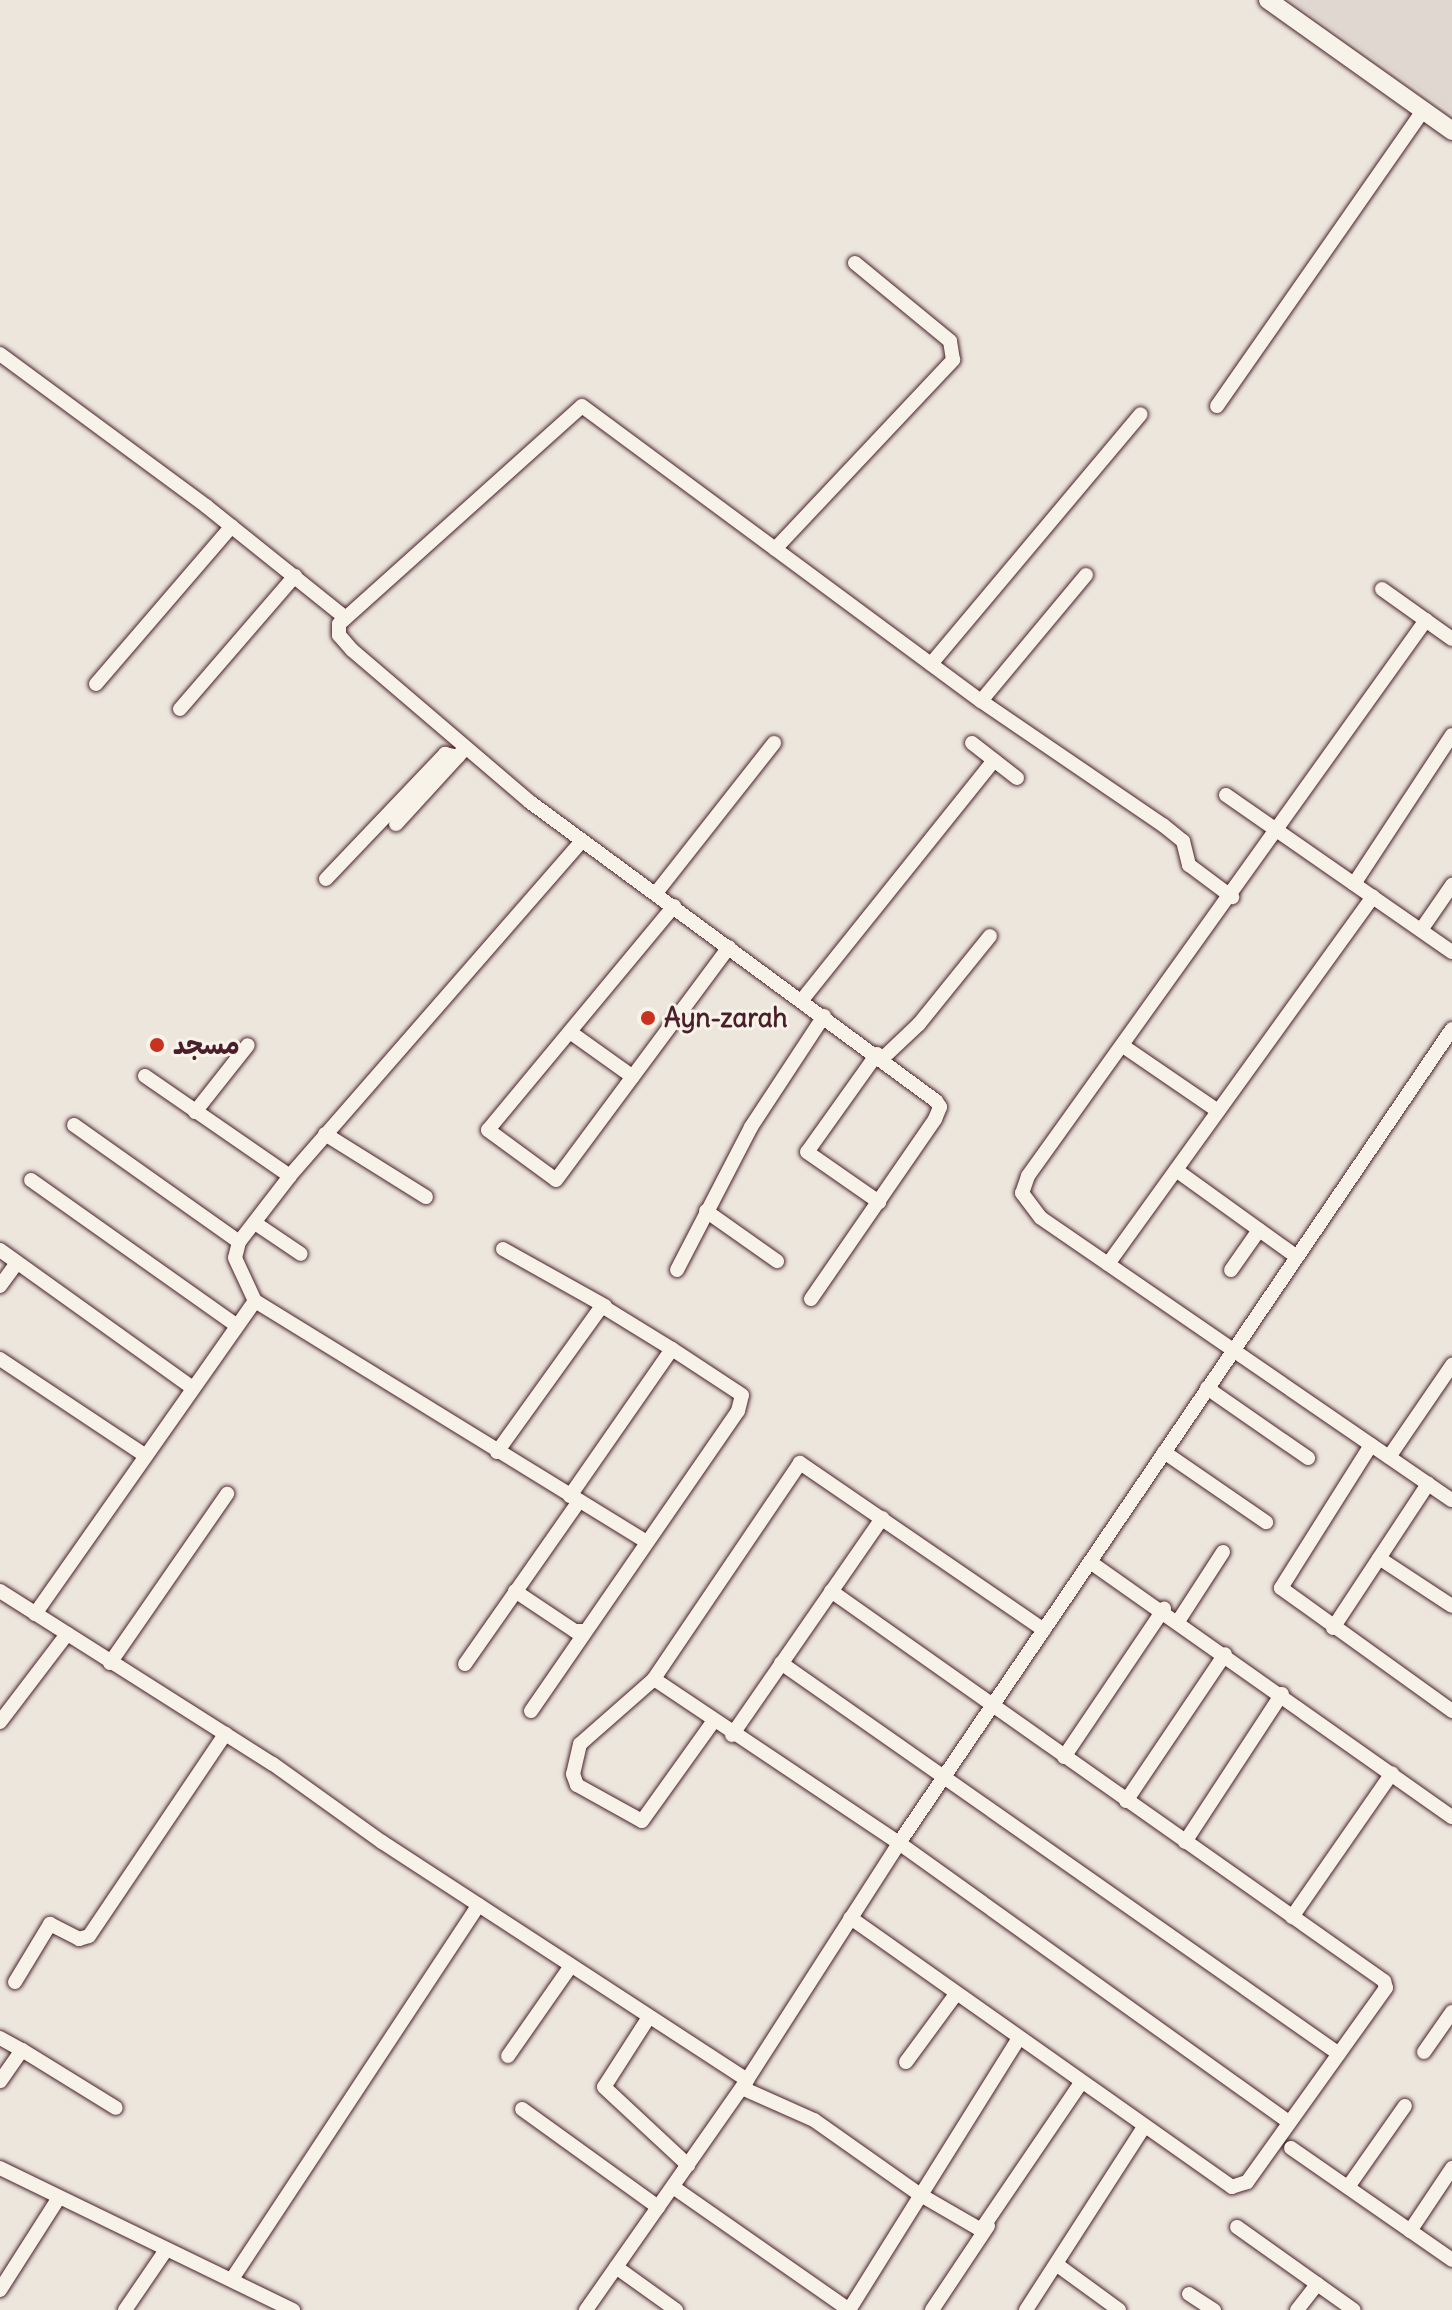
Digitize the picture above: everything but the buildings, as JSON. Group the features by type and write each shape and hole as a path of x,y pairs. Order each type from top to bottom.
{"main road":[{"path":"1268,0 1452,131"}],"street":[{"path":"1217,406 1423,111"},
{"path":"775,549 953,360 950,341 855,263"},
{"path":"0,354 232,526 346,618"},
{"path":"811,1299 940,1107 880,1056 581,842 463,752 344,642 338,629 346,618 582,406 981,701 1163,825 1183,841 1189,865 1232,897"},
{"path":"931,664 1141,414"},
{"path":"96,684 232,526"},
{"path":"981,701 1086,575"},
{"path":"180,709 295,576"},
{"path":"1382,589 1452,639"},
{"path":"1426,620 1279,832 1028,1176 1022,1193 1029,1210 1452,1500"},
{"path":"1354,884 1452,735"},
{"path":"656,893 774,743"},
{"path":"972,743 1017,778"},
{"path":"396,824 463,752"},
{"path":"326,879 445,754 463,752"},
{"path":"802,1000 994,760"},
{"path":"1226,795 1452,952"},
{"path":"581,842 403,1052 325,1134 290,1176 239,1242 235,1258 255,1301 645,1541"},
{"path":"1421,930 1452,885"},
{"path":"1108,1264 1373,897"},
{"path":"674,906 488,1130 556,1180 729,947"},
{"path":"879,1202 807,1152 880,1056 919,1024 990,936"},
{"path":"677,1270 751,1127 824,1016"},
{"path":"593,2307 616,2267 744,2084 899,1843 1044,1630 1093,1564 1164,1452 1452,1029"},
{"path":"570,1032 633,1077"},
{"path":"195,1112 248,1045"},
{"path":"1123,1046 1218,1111"},
{"path":"145,1076 290,1176"},
{"path":"74,1125 239,1242"},
{"path":"325,1134 426,1197"},
{"path":"1176,1170 1297,1257"},
{"path":"31,1180 236,1325"},
{"path":"706,1211 777,1261"},
{"path":"255,1223 301,1254"},
{"path":"1231,1270 1259,1230"},
{"path":"503,1249 605,1306 739,1391 743,1401 582,1631 531,1711"},
{"path":"0,1250 193,1388"},
{"path":"0,1286 17,1263"},
{"path":"35,1614 255,1301"},
{"path":"497,1452 605,1306"},
{"path":"465,1664 672,1349"},
{"path":"0,1359 146,1456"},
{"path":"1389,1457 1452,1365"},
{"path":"1207,1388 1308,1458"},
{"path":"1371,1445 1281,1581 1285,1594 1452,1711"},
{"path":"1164,1452 1266,1522"},
{"path":"713,1722 642,1821 577,1785 573,1774 580,1744 654,1679 797,1465 804,1464 1044,1630"},
{"path":"1333,1628 1428,1484"},
{"path":"110,1663 227,1494"},
{"path":"732,1735 882,1518"},
{"path":"1179,1620 1223,1552"},
{"path":"1379,1558 1452,1606"},
{"path":"1093,1564 1164,1609 1452,1817"},
{"path":"0,1591 225,1734 649,2017 744,2084 814,2120 919,2194 975,2229 988,2226"},
{"path":"515,1591 582,1631"},
{"path":"831,1591 995,1704 1386,1988 1241,2187 1232,2187 1018,2040 850,1918"},
{"path":"1064,1757 1164,1609"},
{"path":"0,1722 67,1634"},
{"path":"1126,1801 1225,1654"},
{"path":"781,1663 1339,2054"},
{"path":"654,1679 732,1735 899,1843 1289,2122"},
{"path":"1185,1842 1282,1694"},
{"path":"15,1982 50,1924 79,1939 89,1936 225,1734"},
{"path":"1292,1917 1392,1773"},
{"path":"232,2279 479,1905"},
{"path":"508,2056 570,1967"},
{"path":"906,2062 956,1994"},
{"path":"1424,2052 1452,2012"},
{"path":"649,2017 604,2087 688,2165"},
{"path":"0,2038 116,2108"},
{"path":"673,2187 849,2310 1018,2040"},
{"path":"0,2081 22,2050"},
{"path":"932,2310 1081,2083"},
{"path":"1348,2187 1405,2106"},
{"path":"522,2109 658,2207"},
{"path":"1031,2308 1144,2127"},
{"path":"1291,2148 1452,2260"},
{"path":"0,2168 58,2199 293,2310"},
{"path":"1410,2231 1452,2168"},
{"path":"0,2290 58,2199"},
{"path":"1237,2227 1354,2310"},
{"path":"125,2310 166,2250"},
{"path":"1056,2264 1119,2310"},
{"path":"616,2267 676,2310"},
{"path":"1297,2310 1317,2284"},
{"path":"1189,2294 1214,2310"}],"shaded area":[{"path":"1290,0 1452,0 1452,113"}],"place":[{"name":"Ayn-zarah","path":"648,1018"},
{"name":"مسجد","path":"157,1045"}]}
